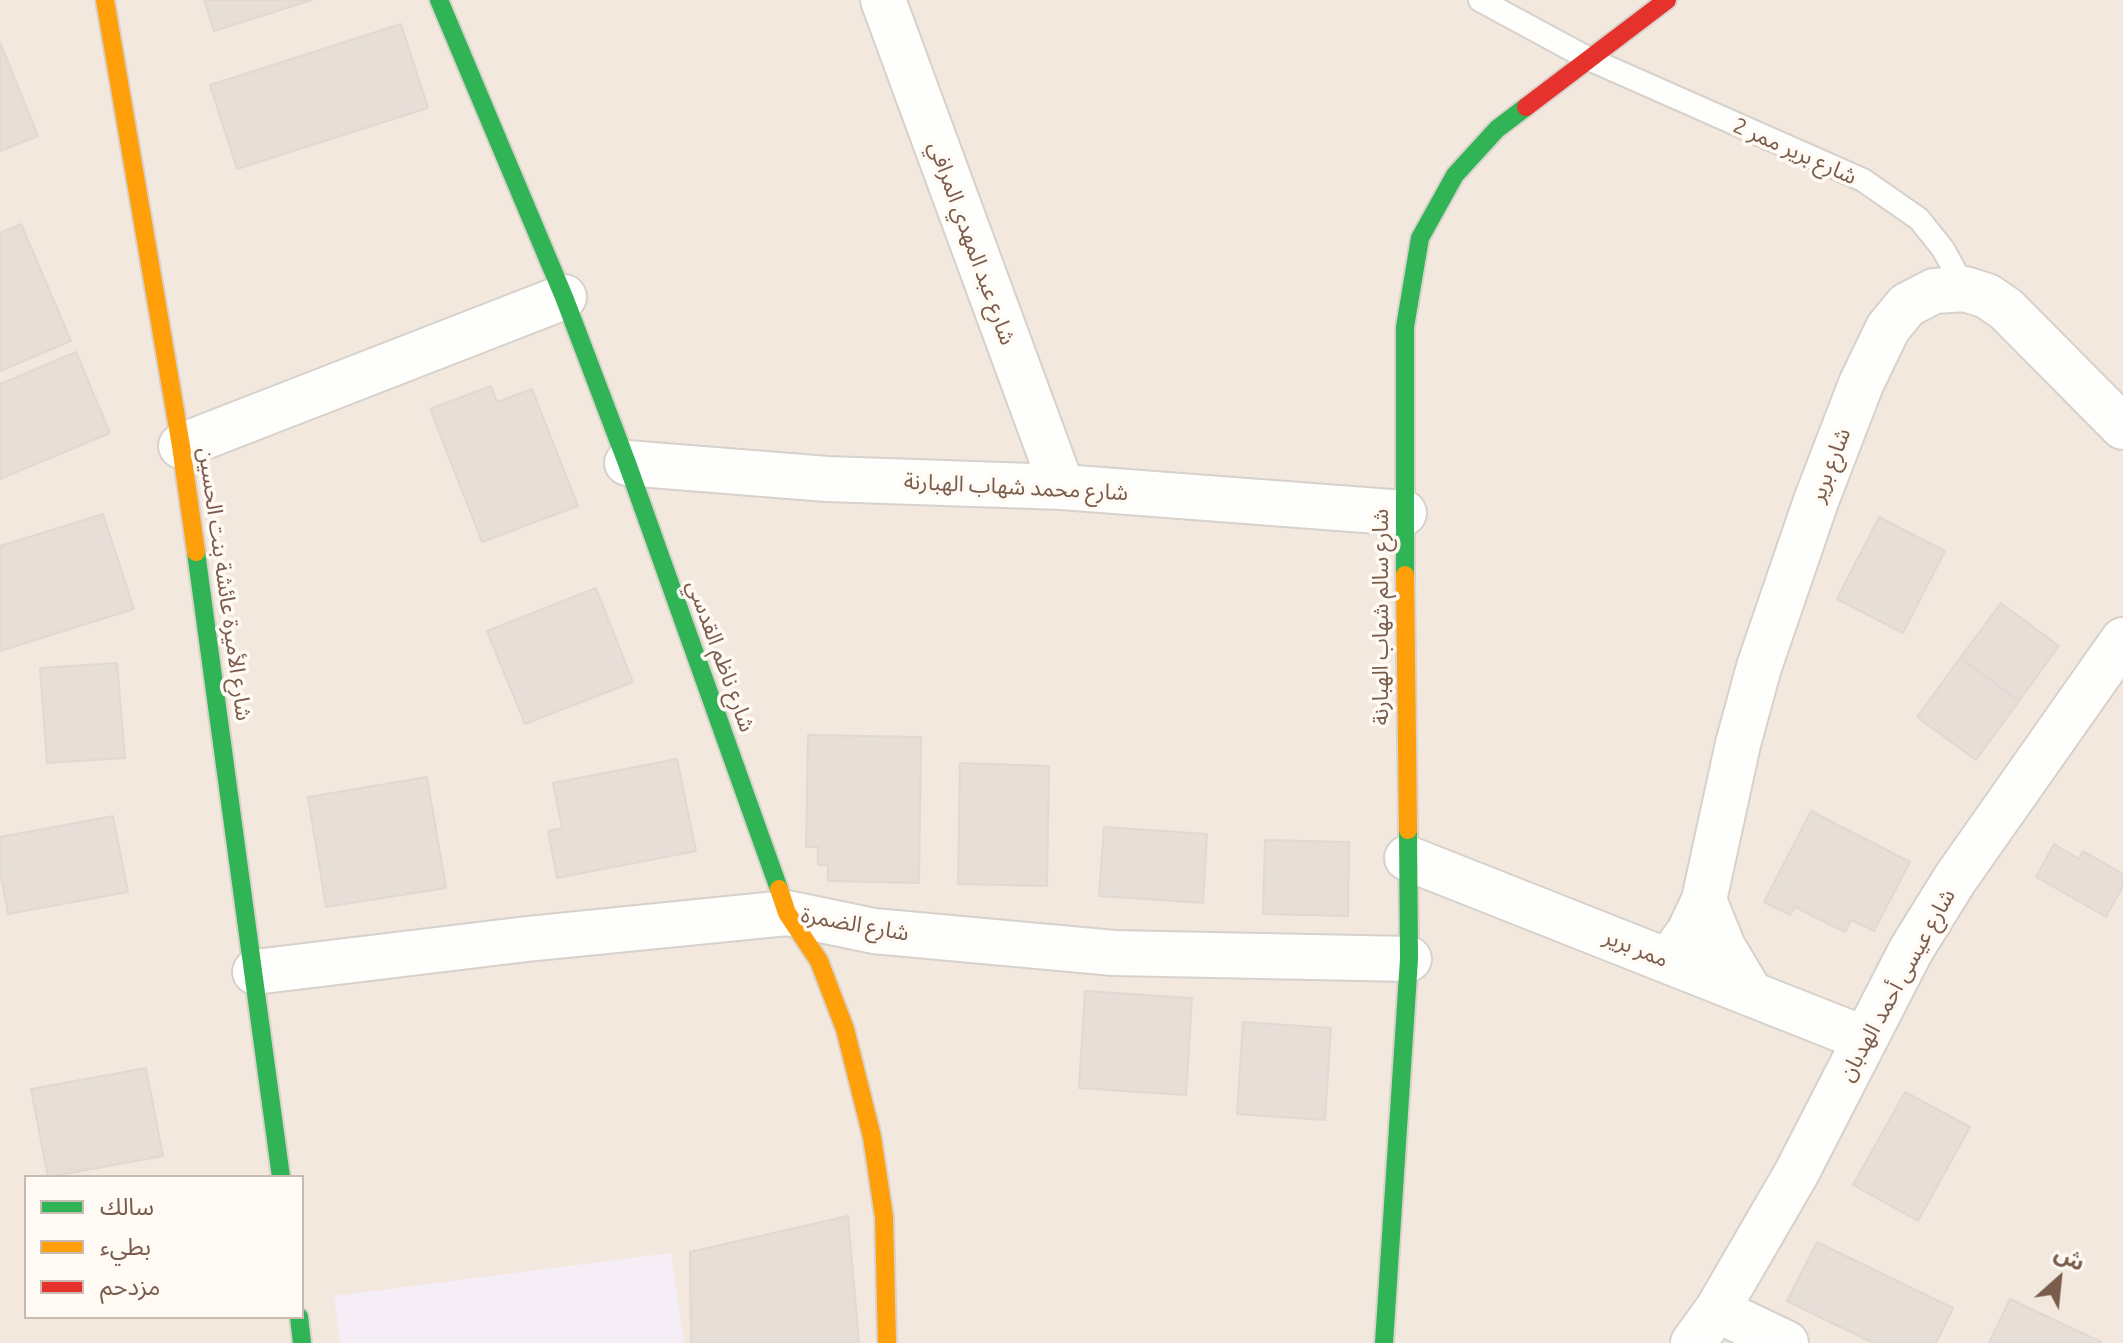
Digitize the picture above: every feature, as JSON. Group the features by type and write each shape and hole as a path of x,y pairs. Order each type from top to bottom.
{"street":[{"name":"شارع الأميرة عائشة بنت الحسين","path":"105,0 181,446 281,1175"},
{"name":"شارع ناظم القدسي","path":"439,0 564,297 627,463 787,913 819,961 845,1029 872,1137 884,1217 887,1343"},
{"name":"شارع عبد المهدي المرافي","path":"883,0 1062,487"},
{"name":"شارع سالم شهاب الهبارنة","path":"1384,1343 1409,959 1405,327 1420,238 1455,175 1497,129 1667,0"},
{"path":"1965,289 1987,296 2006,309 2123,427"},
{"name":"شارع برير","path":"1668,961 1689,932 1704,900 1738,744 1759,667 1816,501 1861,384 1888,328 1907,305 1934,291 1965,289"},
{"path":"181,446 564,297"},
{"name":"شارع محمد شهاب الهبارنة","path":"627,463 827,479 1062,487 1404,513"},
{"name":"شارع عيسى أحمد الهدبان","path":"1705,1326 1796,1174 1911,950 1955,879 2123,640"},
{"name":"ممر برير","path":"1407,858 1865,1039"},
{"path":"1704,900 1723,947 1751,994"},
{"name":"شارع الضمرة","path":"255,972 527,939 787,913 874,931 1114,953 1409,959"},
{"path":"299,1319 302,1343"},
{"path":"1705,1326 1786,1343"}],"lane":[{"name":"شارع برير ممر 2","path":"1480,0 1589,59 1863,180 1919,219 1943,249 1965,289"}],"shaded area":[{"path":"0,0 2123,0 2123,1343 0,1343"},
{"path":"671,1253 684,1343 340,1343 334,1296"}],"building":[{"path":"204,0 312,0 214,31"},
{"path":"401,24 428,108 237,169 210,85"},
{"path":"0,42 38,136 0,151"},
{"path":"21,224 71,341 0,371 0,233"},
{"path":"76,352 110,433 0,479 0,384"},
{"path":"491,386 497,402 532,389 578,506 482,542 430,409"},
{"path":"103,514 134,609 0,651 0,546"},
{"path":"1879,517 1945,551 1903,633 1837,599"},
{"path":"596,588 633,682 525,724 487,631"},
{"path":"2001,603 2059,646 2019,701 1960,658"},
{"path":"1960,658 2019,701 1976,760 1917,717"},
{"path":"117,663 125,758 47,763 40,668"},
{"path":"808,735 921,737 919,883 828,881 828,865 818,865 818,847 806,847"},
{"path":"677,759 696,851 557,878 548,831 562,828 553,783"},
{"path":"960,763 1049,766 1047,886 958,884"},
{"path":"427,777 446,888 326,907 308,797"},
{"path":"1811,811 1910,862 1874,931 1851,920 1845,932 1795,907 1790,915 1764,902"},
{"path":"113,816 128,892 8,914 0,870 0,837"},
{"path":"1104,827 1207,834 1203,903 1099,896"},
{"path":"1265,840 1349,842 1348,916 1263,914"},
{"path":"2054,844 2079,859 2083,851 2123,874 2123,886 2106,917 2036,877"},
{"path":"1085,991 1192,998 1186,1095 1079,1088"},
{"path":"1243,1022 1331,1028 1325,1120 1237,1114"},
{"path":"146,1068 163,1156 48,1175 31,1089"},
{"path":"1905,1092 1970,1127 1918,1221 1853,1185"},
{"path":"848,1216 859,1343 691,1343 690,1252"},
{"path":"1817,1242 1953,1308 1936,1343 1873,1343 1787,1301"},
{"path":"2010,1299 2101,1342 2101,1343 1989,1343"}],"traffic: fast":[{"path":"439,0 564,297 627,463 779,889"},
{"path":"1405,575 1405,327 1420,238 1455,175 1497,129 1526,107"},
{"path":"196,552 281,1175"},
{"path":"1384,1343 1409,959 1408,830"},
{"path":"299,1319 302,1343"}],"traffic: slow":[{"path":"105,0 181,446 196,552"},
{"path":"1405,575 1408,830"},
{"path":"779,889 787,913 819,961 845,1029 872,1137 884,1217 887,1343"}],"traffic: jam":[{"path":"1526,107 1667,0"}]}
